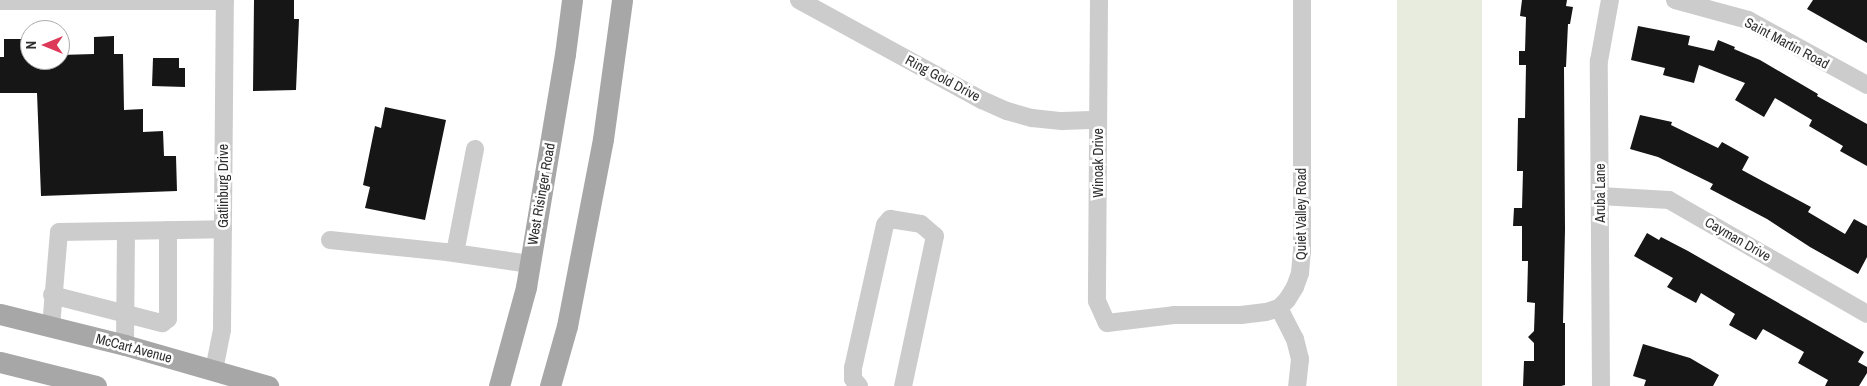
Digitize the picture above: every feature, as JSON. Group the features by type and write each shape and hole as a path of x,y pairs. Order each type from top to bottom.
{"main road":[{"name":"West Risinger Road","path":"499,386 512,341 530,264 565,54 572,0"},
{"path":"550,386 567,326 603,139 622,0"},
{"name":"McCart Avenue","path":"0,314 125,345 268,386"},
{"path":"484,386 512,341"},
{"path":"0,362 96,386"}],"street":[{"path":"0,1 225,0"},
{"name":"Gatlinburg Drive","path":"214,370 222,330 225,0"},
{"name":"Ring Gold Drive","path":"799,0 982,100 1007,111 1032,118 1062,121 1098,120"},
{"name":"Winoak Drive","path":"1099,0 1097,301 1107,323 1174,315 1242,315 1266,312 1279,308"},
{"name":"Quiet Valley Road","path":"1279,308 1287,300 1295,287 1300,273 1302,0"},
{"name":"Aruba Lane","path":"1600,386 1599,61 1610,0"},
{"name":"Saint Martin Road","path":"1675,0 1748,20 1867,86"},
{"path":"455,253 475,148"},
{"name":"Cayman Drive","path":"1600,196 1669,200 1867,314"},
{"path":"860,386 853,379 853,368 885,225 890,219 921,224 935,236 903,386"},
{"path":"51,327 52,295 59,232 223,229"},
{"path":"52,295 162,323 168,319 168,230"},
{"path":"125,345 126,231"},
{"path":"330,240 455,253 530,264"},
{"path":"1279,308 1295,339 1300,359 1297,386"}],"shaded area":[{"path":"1397,0 1482,0 1482,386 1397,386"}],"building":[{"path":"254,0 294,0 294,19 299,19 296,90 253,91"},
{"path":"1522,0 1567,0 1566,6 1573,7 1570,24 1568,24 1566,67 1564,67 1565,230 1563,323 1565,323 1565,385 1561,386 1523,386 1524,361 1534,361 1534,343 1528,337 1534,331 1535,303 1527,302 1528,261 1522,261 1522,226 1513,226 1514,208 1522,208 1523,171 1517,171 1518,118 1525,118 1526,65 1519,65 1519,51 1525,51 1526,17 1520,16"},
{"path":"1813,0 1867,0 1867,43 1807,9"},
{"path":"1638,26 1690,36 1688,45 1714,51 1718,40 1760,60 1818,94 1817,96 1867,124 1867,166 1840,151 1843,146 1809,126 1812,120 1775,98 1764,117 1735,100 1745,83 1699,65 1694,83 1663,75 1665,68 1631,60"},
{"path":"114,36 114,54 123,54 124,110 143,109 143,132 163,131 164,156 176,156 177,191 41,196 37,93 0,93 0,57 4,57 4,39 20,39 20,70 70,70 70,55 94,54 94,37"},
{"path":"153,58 179,58 179,68 185,68 185,87 152,86"},
{"path":"385,107 446,120 425,220 365,208 370,187 363,185 375,126 381,128"},
{"path":"1640,115 1672,122 1671,125 1718,148 1722,142 1749,157 1742,170 1811,207 1808,212 1845,234 1854,219 1867,226 1867,257 1858,274 1810,247 1767,219 1710,189 1713,184 1658,157 1630,149"},
{"path":"1647,233 1659,240 1661,237 1688,251 1864,352 1858,362 1867,367 1867,373 1859,386 1825,386 1828,380 1798,363 1804,352 1763,329 1756,340 1729,325 1735,314 1701,293 1696,303 1667,287 1673,278 1634,256"},
{"path":"1643,344 1690,358 1719,375 1713,386 1644,386 1646,380 1633,376"}]}
